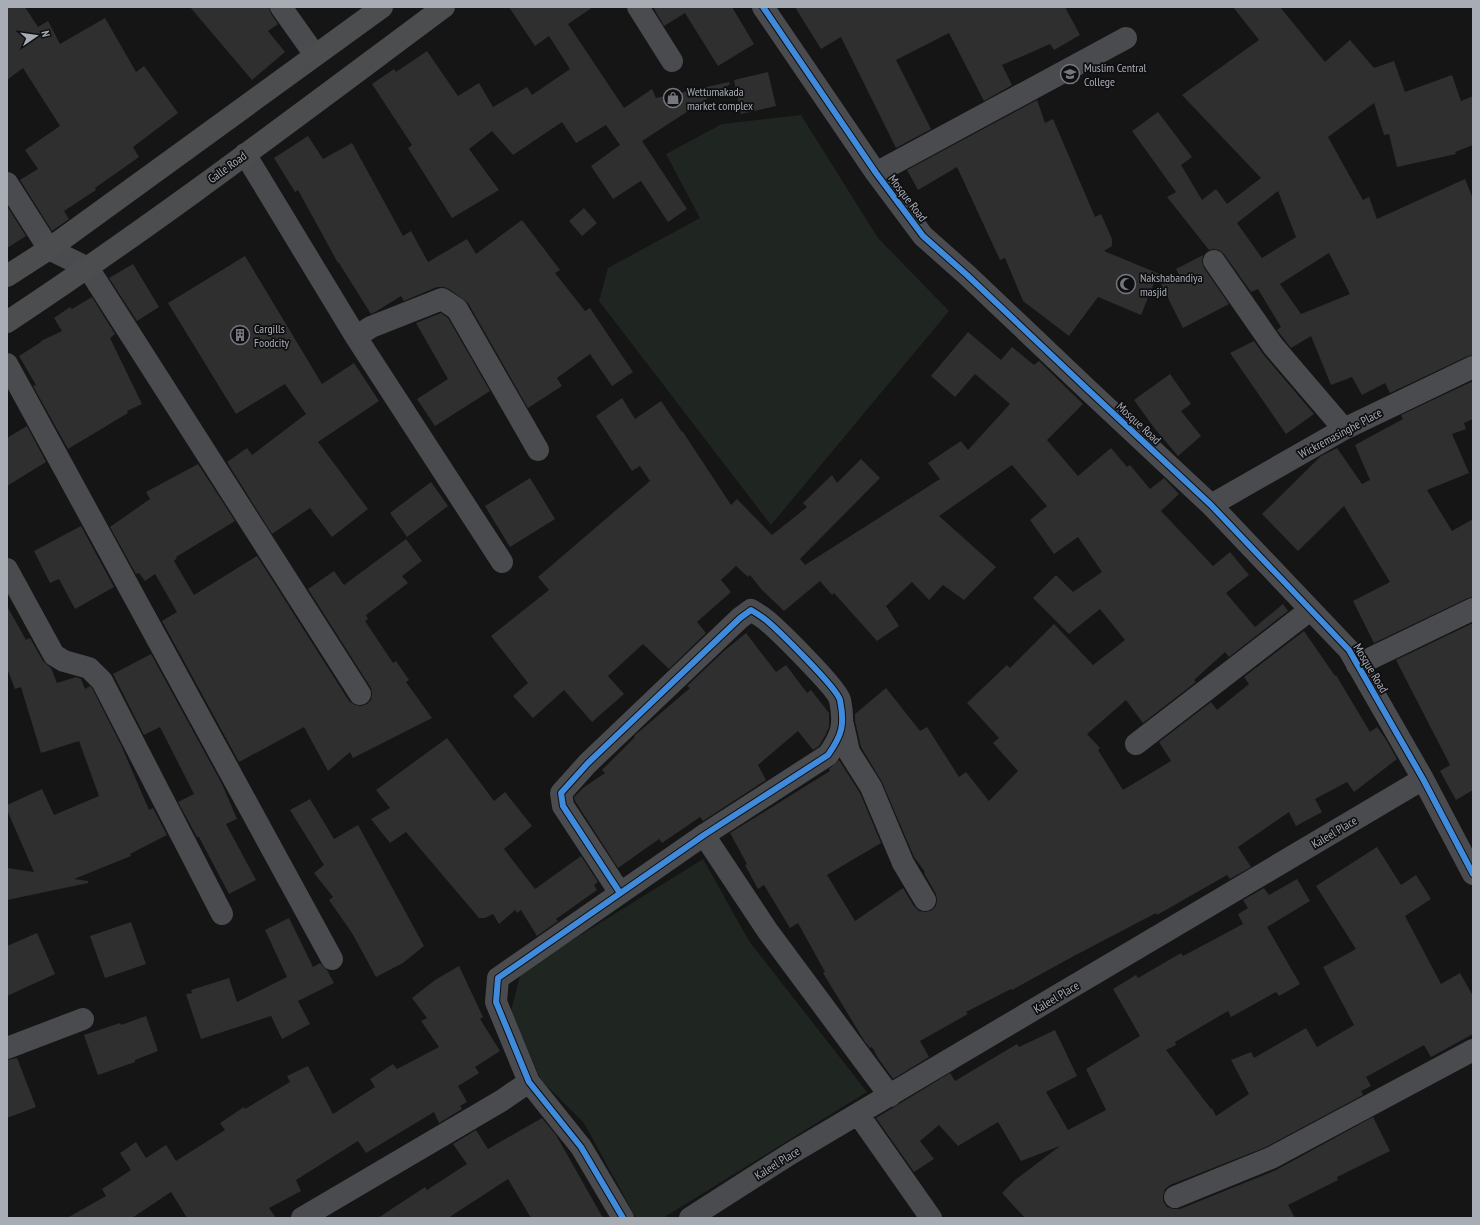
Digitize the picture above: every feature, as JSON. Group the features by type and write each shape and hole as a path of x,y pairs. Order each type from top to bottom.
{"highway":[{"path":"7,276 49,249 382,7"},
{"name":"Galle Road","path":"7,322 88,268 444,7"}],"street":[{"path":"281,7 315,55"},
{"path":"638,7 672,61"},
{"name":"Mosque Road","path":"763,7 876,173 923,236 967,275 1091,394 1211,505 1348,650 1423,779 1473,874"},
{"path":"876,173 1126,38"},
{"path":"245,154 356,337 502,562"},
{"path":"7,184 49,249 88,268 360,694"},
{"path":"1214,262 1273,346 1344,429"},
{"path":"356,337 371,327 442,300 457,308 538,450"},
{"path":"7,364 332,959"},
{"name":"Wickremasinghe Place","path":"1211,505 1344,429 1473,367"},
{"path":"7,569 54,655 64,662 89,668 102,681 222,914"},
{"path":"1357,665 1473,609"},
{"path":"620,893 562,806 561,793 588,763 740,618 751,610 766,620 830,684 840,699 843,725 849,752 871,787 903,863 925,900"},
{"path":"1136,744 1310,610"},
{"path":"623,1218 581,1147 529,1082 496,1002 498,978 704,835 828,755 839,739 843,725"},
{"name":"Kaleel Place","path":"690,1218 790,1154 1423,779"},
{"path":"704,835 766,930 890,1096"},
{"path":"7,1048 83,1019"},
{"path":"1175,1197 1270,1158 1473,1050"},
{"path":"302,1218 529,1082"},
{"path":"858,1114 931,1218"}],"shaded area":[{"path":"801,115 878,238 949,311 771,525 599,301 608,268 700,218 666,154 722,124"},
{"path":"703,859 749,941 867,1092 663,1218 636,1218 584,1123 541,1080 511,1011 521,972"}],"building":[{"path":"7,7 25,7 38,27 48,21 60,44 105,18 136,72 144,66 178,113 133,147 139,157 95,188 96,190 64,211 69,219 52,231 20,180 38,169 25,150 60,126 23,68 7,80"},
{"path":"190,7 269,7 271,14 278,24 268,31 285,52 252,80"},
{"path":"509,7 593,7 568,24 624,108 652,89 656,98 729,82 730,84 642,141 687,209 668,222 641,181 613,199 591,166 620,145 606,125 576,143 562,122 513,155 492,131 469,149 499,190 452,218 408,148 412,145 372,84 394,69 396,72 427,51 458,96 479,83 493,107 527,87 532,95 570,69 549,36 535,46"},
{"path":"653,7 732,7 754,44 718,66 685,13 664,26"},
{"path":"795,7 1065,7 1080,35 1054,50 1050,44 1002,65 1012,85 984,101 949,33 896,60 931,129 896,148 841,37 821,49"},
{"path":"1233,7 1280,7 1325,62 1350,40 1374,68 1394,61 1405,92 1452,75 1461,101 1473,96 1473,145 1455,152 1456,154 1397,167 1389,134 1384,135 1374,103 1328,137 1363,200 1369,197 1377,219 1465,179 1473,199 1473,355 1390,393 1385,383 1362,395 1352,377 1331,385 1311,336 1291,348 1277,330 1281,327 1258,289 1251,292 1224,254 1219,250 1209,250 1167,197 1176,192 1132,131 1158,112 1192,157 1181,165 1202,200 1216,189 1227,204 1261,178 1182,95 1259,40","holes":["1278,191 1296,237 1262,258 1237,223","1329,253 1350,294 1301,314 1280,284"]},
{"path":"768,72 776,106 741,114 734,80"},
{"path":"1037,100 1045,123 1053,119 1095,217 1101,214 1112,239 1112,246 1104,251 1184,284 1176,269 1203,255 1202,262 1204,268 1229,304 1183,328 1157,276 1141,315 1098,297 1069,336 1023,301 1005,258 1000,260 957,167 918,190 907,170"},
{"path":"308,136 323,159 352,143 403,236 411,231 428,262 467,239 476,254 522,220 560,270 555,273 585,311 590,308 633,372 612,386 590,354 557,378 562,386 528,408 468,303 449,289 437,287 404,301 401,296 371,314 338,263 298,190 295,192 274,158"},
{"path":"7,206 26,236 7,248"},
{"path":"584,208 597,223 582,236 569,221"},
{"path":"245,256 322,384 354,363 379,401 318,442 368,509 332,537 310,508 272,534 227,462 247,448 252,455 306,414 285,384 236,414 168,303"},
{"path":"133,264 159,307 137,321 109,278"},
{"path":"92,297 115,334 110,338 142,404 127,411 128,413 68,449 33,386 36,385 19,356 41,341 62,331 54,318 70,307 72,309"},
{"path":"441,313 448,318 490,391 435,426 417,399 448,379 416,323"},
{"path":"968,332 1001,360 1012,347 1034,365 1039,361 1083,404 1047,440 1078,476 1111,448 1127,467 1130,465 1150,489 1164,478 1179,494 1161,511 1213,566 1230,552 1249,575 1226,593 1255,627 1283,604 1288,611 1229,657 1225,652 1194,680 1196,682 1143,723 1126,700 1087,734 1100,748 1098,750 1123,790 1171,761 1159,742 1211,702 1217,710 1249,684 1244,677 1304,631 1335,676 1336,675 1370,732 1377,727 1397,759 1354,792 1347,782 1315,799 1322,812 1296,826 1289,812 1238,847 1251,867 1230,879 1227,875 1157,915 1156,913 1012,990 1011,989 966,1012 968,1014 920,1041 929,1057 893,1079 872,1047 870,1048 865,1042 823,973 825,972 798,923 790,928 764,885 758,889 745,865 747,864 730,833 830,771 829,769 839,760 860,793 881,843 827,875 855,921 903,888 914,906 919,911 926,912 932,910 936,906 936,894 924,873 925,872 914,857 882,782 861,747 855,721 855,714 886,688 920,731 927,727 959,777 966,772 989,801 1018,771 993,743 999,738 967,703 1007,665 1010,668 1054,624 1093,665 1125,640 1100,609 1069,634 1033,598 1056,575 1073,592 1102,572 1078,537 1054,554 1030,520 1047,506 1012,465 939,516 996,567 964,600 943,585 929,600 912,582 886,606 899,626 877,641 834,593 832,595 820,581 784,611 762,590 750,575 748,577 736,566 721,580 731,592 697,622 706,633 669,669 643,644 608,676 624,694 592,722 564,690 533,718 513,696 528,683 491,636 549,590 538,577 650,481 640,466 632,471 596,416 622,398 635,419 661,401 731,505 737,499 772,535 807,507 803,503 832,475 837,483 861,459 880,478 800,559 805,565 940,479 928,463 961,441 968,450 1010,404 975,374 955,397 931,376"},
{"path":"1254,341 1263,354 1314,414 1286,434 1230,353"},
{"path":"1170,374 1191,404 1181,411 1201,436 1178,456 1155,429 1134,400"},
{"path":"1473,381 1473,419 1464,423 1466,429 1452,434 1469,473 1427,490 1452,531 1473,519 1473,597 1468,598 1374,643 1353,601 1390,582 1344,506 1298,551 1262,514 1321,456 1337,448 1362,484 1370,480 1355,445 1403,419 1401,415"},
{"path":"27,426 46,462 7,486 7,438"},
{"path":"198,464 235,521 176,557 177,558 174,561 194,595 257,556 349,701 355,705 361,706 367,704 371,700 371,688 308,589 334,571 344,585 406,539 422,561 402,576 408,583 366,615 368,619 365,621 393,663 396,661 409,680 406,682 432,718 353,758 350,752 328,771 304,727 239,762 162,621 177,612 155,574 145,581 139,573 136,574 110,527 150,499 146,492"},
{"path":"530,478 555,519 510,547 485,506"},
{"path":"431,482 448,506 407,537 390,513"},
{"path":"81,526 114,587 75,609 59,579 50,583 34,551"},
{"path":"7,606 26,640 30,638 43,661 51,668 57,683 76,677 81,679 85,689 90,686 92,688 122,747 149,810 153,808 167,835 130,854 131,856 74,879 88,881 88,883 7,900 7,868 34,872 7,810 7,805 42,789 54,815 99,796 79,741 41,753 21,687 15,689 7,668"},
{"path":"1473,623 1473,790 1456,800 1440,771 1450,765 1396,660"},
{"path":"746,633 776,672 786,665 807,693 811,690 829,713 829,727 825,736 819,746 813,750 798,731 758,765 766,780 703,821 700,817 662,843 659,839 618,868 575,801 574,797 583,788 605,773 602,770 635,737 634,736 690,688 687,686 724,651"},
{"path":"151,654 222,784 237,819 226,824 256,880 229,894 199,837 197,837 178,802 194,794 160,727 144,735 113,674"},
{"path":"447,738 494,801 505,792 532,826 504,849 535,889 581,856 598,882 594,885 597,890 556,919 558,921 537,936 521,910 517,913 515,910 499,924 493,914 485,918 479,918 406,832 390,843 371,819 390,808 376,790"},
{"path":"310,799 334,839 358,825 424,946 403,963 376,977 352,933 329,900 333,897 314,873 324,865 290,810"},
{"path":"1377,847 1401,885 1416,875 1431,899 1405,916 1441,984 1460,973 1473,996 1473,1034 1431,1057 1424,1045 1366,1077 1371,1086 1361,1091 1363,1095 1266,1147 1170,1185 1165,1189 1163,1195 1163,1201 1167,1207 1180,1209 1276,1170 1373,1117 1390,1151 1337,1177 1338,1180 1288,1205 1295,1218 1025,1218 1002,1193 1015,1180 1060,1146 1021,1161 998,1122 958,1146 939,1125 920,1141 934,1159 914,1172 876,1118 950,1073 955,1081 1017,1044 1019,1047 1055,1030 1077,1076 1046,1092 1068,1130 1106,1110 1086,1069 1140,1036 1113,989 1136,975 1138,978 1181,953 1183,956 1243,924 1238,914 1248,908 1243,900 1264,888 1269,895 1297,879 1310,901 1267,927 1300,984 1279,996 1276,992 1231,1017 1228,1011 1175,1042 1176,1045 1166,1050 1211,1109 1212,1108 1216,1116 1249,1094 1231,1060 1251,1052 1254,1058 1306,1028 1317,1047 1354,1025 1323,967 1356,949 1316,886"},
{"path":"289,918 313,967 320,963 327,970 334,983 298,1001 310,1024 282,1039 271,1016 201,1039 186,994 192,993 191,990 229,978 237,1002 287,977 265,930"},
{"path":"131,922 146,964 105,978 90,936"},
{"path":"37,933 55,974 7,996 7,946"},
{"path":"459,966 483,1017 480,1019 500,1051 475,1067 479,1073 458,1086 467,1102 460,1106 462,1109 439,1123 434,1112 366,1153 358,1141 296,1180 301,1191 269,1208 276,1218 187,1218 171,1192 132,1218 67,1218 106,1196 102,1189 131,1170 120,1153 136,1142 146,1158 166,1145 176,1161 225,1130 220,1123 244,1107 245,1109 290,1082 287,1076 308,1066 333,1114 375,1087 370,1079 393,1064 397,1069 439,1047 421,1021 427,1018 412,998 435,980"},
{"path":"146,1016 158,1051 135,1060 135,1062 98,1075 84,1035 120,1023 121,1025"},
{"path":"17,1058 36,1107 7,1118 7,1060"},
{"path":"542,1118 556,1135 603,1218 531,1218 508,1179 448,1218 378,1218 425,1187 427,1190 467,1164 453,1144 476,1130 488,1149"}],"cycle path":[{"path":"763,7 876,173 923,236 967,275 1211,505 1349,650 1423,779 1473,874"},
{"path":"620,893 563,806 561,793 588,763 740,618 751,610 766,620 819,672 840,700 842,716 841,729 828,755 704,835 498,978 496,1002 529,1082 581,1147 623,1218"}],"place":[{"name":"Muslim Central College","path":"1070,74"},
{"name":"Wettumakada market complex","path":"673,98"},
{"name":"Nakshabandiya masjid","path":"1126,284"},
{"name":"Cargills Foodcity","path":"240,335"}]}
